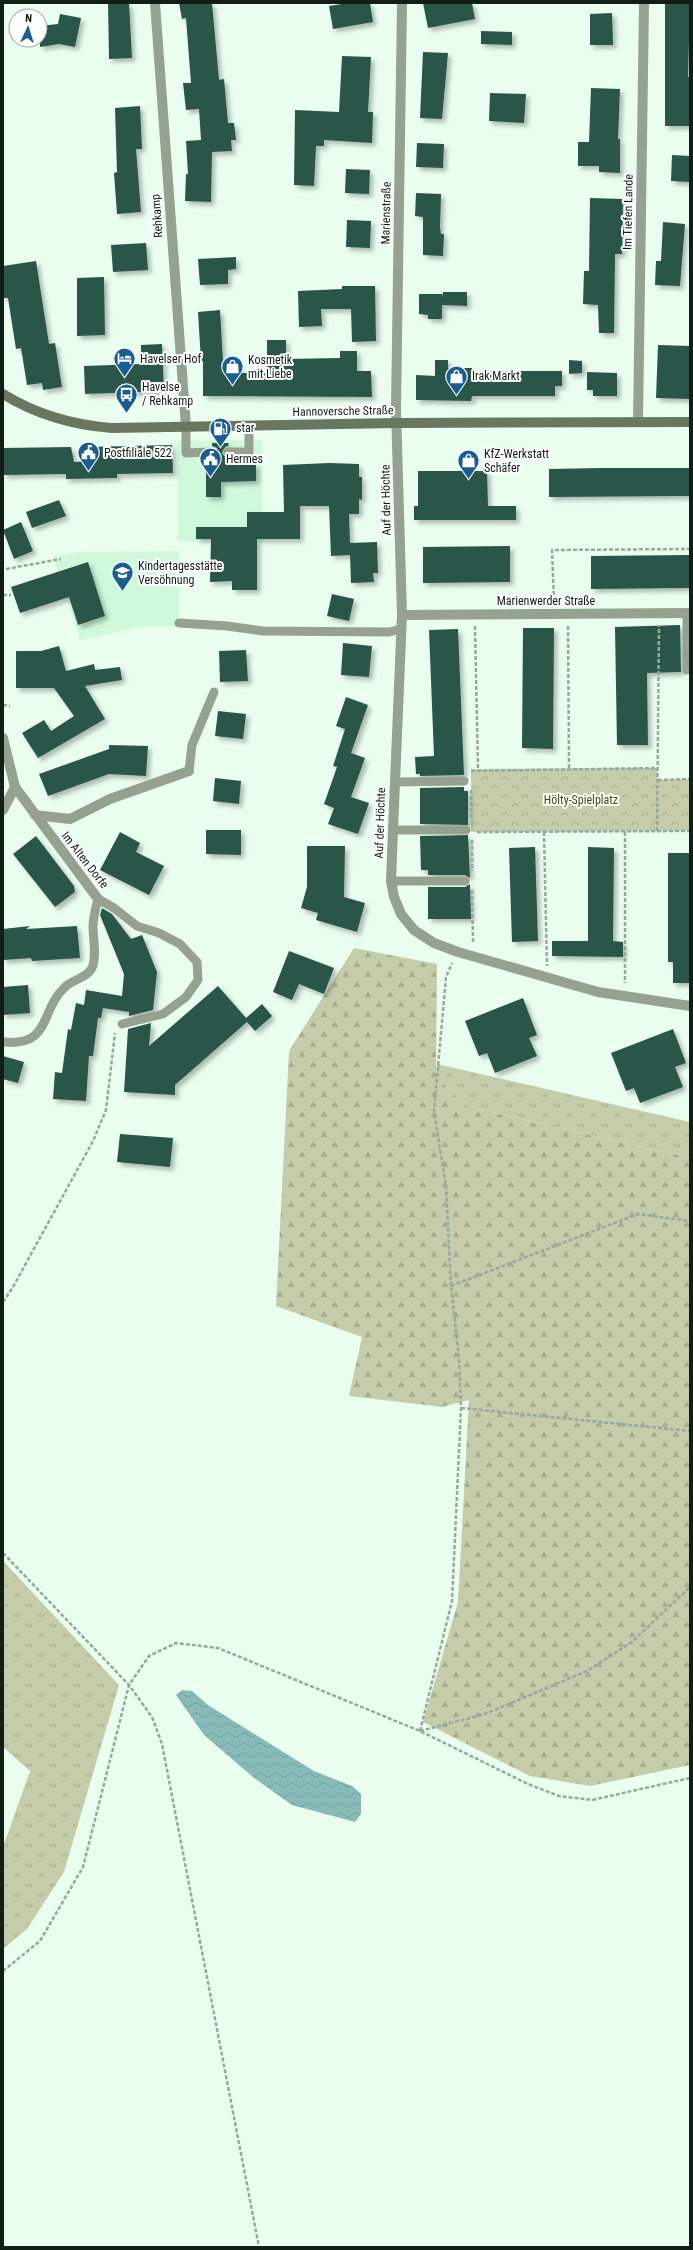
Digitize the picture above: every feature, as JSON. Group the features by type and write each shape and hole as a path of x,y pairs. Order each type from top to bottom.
{"street":[{"name":"Rehkamp","path":"155,3 186,427"},
{"name":"Marienstraße","path":"397,423 402,3"},
{"name":"Im Tiefen Lande","path":"638,422 644,3"},
{"name":"Hannoversche Straße","path":"3,394 28,409 57,419 83,426 120,428 397,423 690,422"},
{"name":"Auf der Höchte","path":"397,423 402,614 392,881 394,897 401,914 414,930 434,943 458,952 548,978 625,997 690,1006"},
{"name":"Marienwerder Straße","path":"402,614 688,613"},
{"name":"Im Alten Dorfe","path":"3,738 15,787 98,899"},
{"path":"35,815 70,819 110,800 189,771"},
{"path":"3,810 15,787"}],"lane":[{"path":"228,452 249,452 249,426"},
{"path":"186,427 186,453 212,452"},
{"path":"687,670 688,613"},
{"path":"179,623 227,626 262,631 389,632 401,629"},
{"path":"189,771 192,745 214,692"},
{"path":"395,782 469,781"},
{"path":"393,830 469,831"},
{"path":"392,881 470,881"},
{"path":"3,1042 16,1043 29,1040 40,1031 46,1022 54,1001 64,987 85,975 91,969 94,961 93,924 98,899"},
{"name":"Im Alten Dorfe","path":"98,899 114,908 137,926 159,933 180,944 197,962 198,980 186,997 163,1014 122,1024"}],"path":[{"path":"555,614 552,550 690,549"},
{"path":"6,569 62,559"},
{"path":"3,596 11,595"},
{"path":"657,831 659,613"},
{"path":"474,614 478,769"},
{"path":"568,614 569,768"},
{"path":"3,705 10,706"},
{"path":"471,956 473,945 470,881 469,781 471,769 657,768"},
{"path":"658,780 690,779"},
{"path":"469,831 690,831"},
{"path":"544,832 548,978"},
{"path":"625,832 625,997"},
{"path":"420,1731 452,1602 461,1408 459,1358 450,1286 446,1186 434,1110 446,977 458,952"},
{"path":"3,1302 13,1287 93,1141 106,1110 115,1029 122,1024"},
{"path":"450,1286 638,1214 690,1221"},
{"path":"461,1408 690,1431"},
{"path":"3,1553 129,1685 152,1718 162,1744 259,2247"},
{"path":"420,1731 485,1714 587,1671 632,1642 690,1587"},
{"path":"3,1971 40,1941 83,1867 129,1685 149,1656 176,1643 218,1648 420,1731 528,1784 559,1796 592,1800 690,1778"}],"shaded area":[{"path":"262,440 263,542 178,541 177,441"},
{"name":"Kindertagesstätte Versöhnung","path":"179,551 179,627 146,626 80,640 53,556 78,552"}],"green space":[{"name":"Hölty-Spielplatz","path":"657,768 658,780 690,779 690,831 471,832 471,769"},
{"path":"354,948 437,964 436,1077 467,1106 666,1153 690,1156 690,1765 590,1786 530,1776 423,1722 458,1602 469,1400 442,1407 349,1396 362,1337 276,1306 289,1051"},
{"path":"437,1064 690,1122 690,1156 666,1153 467,1106 436,1077"},
{"path":"3,1561 119,1685 64,1872 27,1929 3,1949 3,1847 30,1771 3,1747"}],"water":[{"path":"182,1690 192,1691 208,1705 314,1771 352,1786 361,1794 361,1814 355,1822 292,1805 254,1778 204,1735 176,1695"}],"building":[{"path":"108,3 129,3 132,58 109,59"},
{"path":"179,3 212,3 219,80 224,79 228,123 234,123 236,140 231,140 232,151 212,152 211,202 185,201 186,174 188,174 186,141 201,140 199,109 186,110 183,83 191,83 186,18 182,19"},
{"path":"348,3 370,3 373,22 333,29 329,6"},
{"path":"423,3 472,3 475,19 428,28"},
{"path":"665,3 690,3 688,77 690,77 690,126 665,126"},
{"path":"612,13 613,45 590,45 590,14"},
{"path":"60,14 81,18 75,47 59,44 48,46 48,25 58,24"},
{"path":"481,31 512,32 512,45 481,44"},
{"path":"423,52 448,53 442,119 420,118"},
{"path":"342,56 371,57 368,112 373,112 372,143 324,140 324,146 316,146 314,186 294,185 295,110 339,112"},
{"path":"591,88 620,89 618,139 620,139 620,173 599,172 599,166 578,166 578,142 589,142"},
{"path":"490,93 526,94 524,123 489,121"},
{"path":"140,106 142,149 136,149 141,212 117,214 114,173 117,172 115,108"},
{"path":"417,143 444,144 443,168 416,167"},
{"path":"672,155 690,156 690,182 671,181"},
{"path":"346,169 370,170 369,194 345,193"},
{"path":"416,193 441,194 440,227 441,234 444,234 443,256 423,255 423,217 415,216"},
{"path":"590,198 623,199 622,254 615,254 614,333 599,333 598,305 583,304 584,271 589,271"},
{"path":"347,220 371,221 370,248 346,247"},
{"path":"663,222 685,224 680,286 655,285 656,261 661,261"},
{"path":"146,243 148,270 113,272 111,245"},
{"path":"236,257 236,269 228,270 228,284 200,285 198,259"},
{"path":"36,261 49,344 55,343 62,387 43,390 42,383 27,385 21,348 16,349 8,298 3,298 3,266"},
{"path":"104,277 105,335 77,336 77,278"},
{"path":"342,286 375,286 376,341 352,342 351,309 321,309 322,326 299,327 298,291 342,289"},
{"path":"443,292 467,292 467,306 442,305 442,319 428,319 428,315 419,314 419,294 442,294 442,297"},
{"path":"220,310 223,362 239,361 239,373 267,373 267,340 286,340 286,359 340,358 340,351 357,351 357,371 371,371 372,397 203,396 203,361 201,361 198,312"},
{"name":"Havelser Hof","path":"162,344 164,391 85,394 84,366 141,364 141,345"},
{"path":"658,345 690,346 690,399 656,398"},
{"path":"435,360 448,360 448,368 472,368 472,371 562,371 562,386 555,386 555,396 472,396 471,401 416,400 416,375 435,376"},
{"path":"569,360 582,361 582,373 569,374"},
{"path":"587,372 617,373 617,396 593,396 593,390 587,390"},
{"path":"212,443 229,443 222,452 223,455 228,458 228,465 256,464 256,481 221,482 221,497 206,497 206,467 211,467 212,458 216,457 218,452 217,448 212,446"},
{"path":"172,445 173,473 117,474 117,478 66,479 66,474 3,475 3,448 71,447 74,462 88,461 87,447"},
{"path":"329,463 359,464 359,477 362,477 362,500 359,499 359,514 349,514 350,543 377,542 378,573 373,573 374,582 351,583 350,555 331,556 329,506 300,506 300,539 257,539 257,590 232,590 232,581 210,582 211,539 196,539 196,527 247,527 247,512 284,512 283,465"},
{"path":"690,468 690,496 549,497 549,469"},
{"path":"418,471 487,471 488,506 516,506 516,520 414,520 414,506 418,506"},
{"path":"59,500 66,516 32,528 26,512"},
{"path":"21,522 33,551 14,559 3,530"},
{"path":"510,546 510,582 423,583 423,547"},
{"path":"690,555 690,588 591,589 591,556"},
{"path":"88,562 105,616 78,625 69,597 20,613 11,587"},
{"path":"332,594 354,599 349,621 327,616"},
{"path":"680,625 681,672 647,673 648,745 617,745 615,627"},
{"path":"523,628 554,628 553,749 522,748"},
{"path":"458,629 464,775 420,776 420,774 416,774 415,757 434,756 429,630"},
{"path":"343,643 372,646 369,677 341,675"},
{"path":"59,646 66,671 94,664 95,670 120,667 122,680 85,686 105,719 38,758 22,733 44,720 51,731 74,716 54,688 16,688 16,651 41,651"},
{"path":"246,650 248,681 220,682 219,651"},
{"path":"346,697 368,705 351,753 365,758 351,797 369,803 358,834 328,824 334,808 324,804 337,767 333,766 345,729 336,726"},
{"path":"218,711 246,714 243,739 215,736"},
{"path":"109,745 148,746 146,776 109,774 48,796 39,774 109,749"},
{"path":"215,778 241,781 239,804 213,801"},
{"path":"464,787 464,791 468,791 468,825 420,824 420,788"},
{"path":"206,830 241,830 241,855 206,854"},
{"path":"120,832 140,843 136,852 164,866 149,895 100,870"},
{"path":"468,835 470,878 465,875 428,875 428,870 421,870 420,836"},
{"path":"36,836 74,886 75,892 55,907 13,854"},
{"path":"307,846 345,846 344,897 365,903 357,932 316,920 318,913 301,908 307,887"},
{"path":"535,847 538,941 512,942 509,848"},
{"path":"588,847 614,848 613,941 623,942 623,957 552,956 552,941 588,941"},
{"path":"668,853 690,853 690,983 673,983 673,962 668,962"},
{"path":"470,884 471,919 428,919 428,887 465,887"},
{"path":"102,908 112,914 131,939 142,935 157,972 153,1010 129,1016 129,1012 103,1008 101,1018 98,1018 93,1056 89,1056 86,1101 53,1099 55,1072 62,1073 68,1029 71,1030 76,1003 84,1005 86,990 122,996 124,974 100,915"},
{"path":"30,926 26,929 77,926 80,958 32,961 31,958 3,960 3,929"},
{"path":"289,951 334,968 324,994 299,984 292,1000 273,992"},
{"path":"28,985 30,1013 3,1015 3,987"},
{"path":"218,986 246,1018 262,1004 272,1016 255,1031 247,1022 175,1085 175,1095 124,1092 128,1029 151,1023 149,1046"},
{"path":"523,998 537,1035 529,1038 537,1056 495,1073 487,1053 479,1056 465,1021"},
{"path":"673,1029 686,1063 675,1067 683,1087 640,1103 634,1088 626,1091 611,1053"},
{"path":"3,1056 24,1062 18,1083 3,1079"},
{"path":"120,1134 173,1138 170,1167 117,1162"}],"place":[{"name":"Havelser Hof","path":"124,378"},
{"name":"Kosmetik mit Liebe","path":"232,386"},
{"name":"Irak Markt","path":"456,396"},
{"name":"Havelse / Rehkamp","path":"127,414"},
{"name":"star","path":"221,448"},
{"name":"Postfiliale 522","path":"89,472"},
{"name":"Hermes","path":"210,478"},
{"name":"KfZ-Werkstatt Schäfer","path":"468,480"},
{"name":"Kindertagesstätte Versöhnung","path":"122,592"}]}
